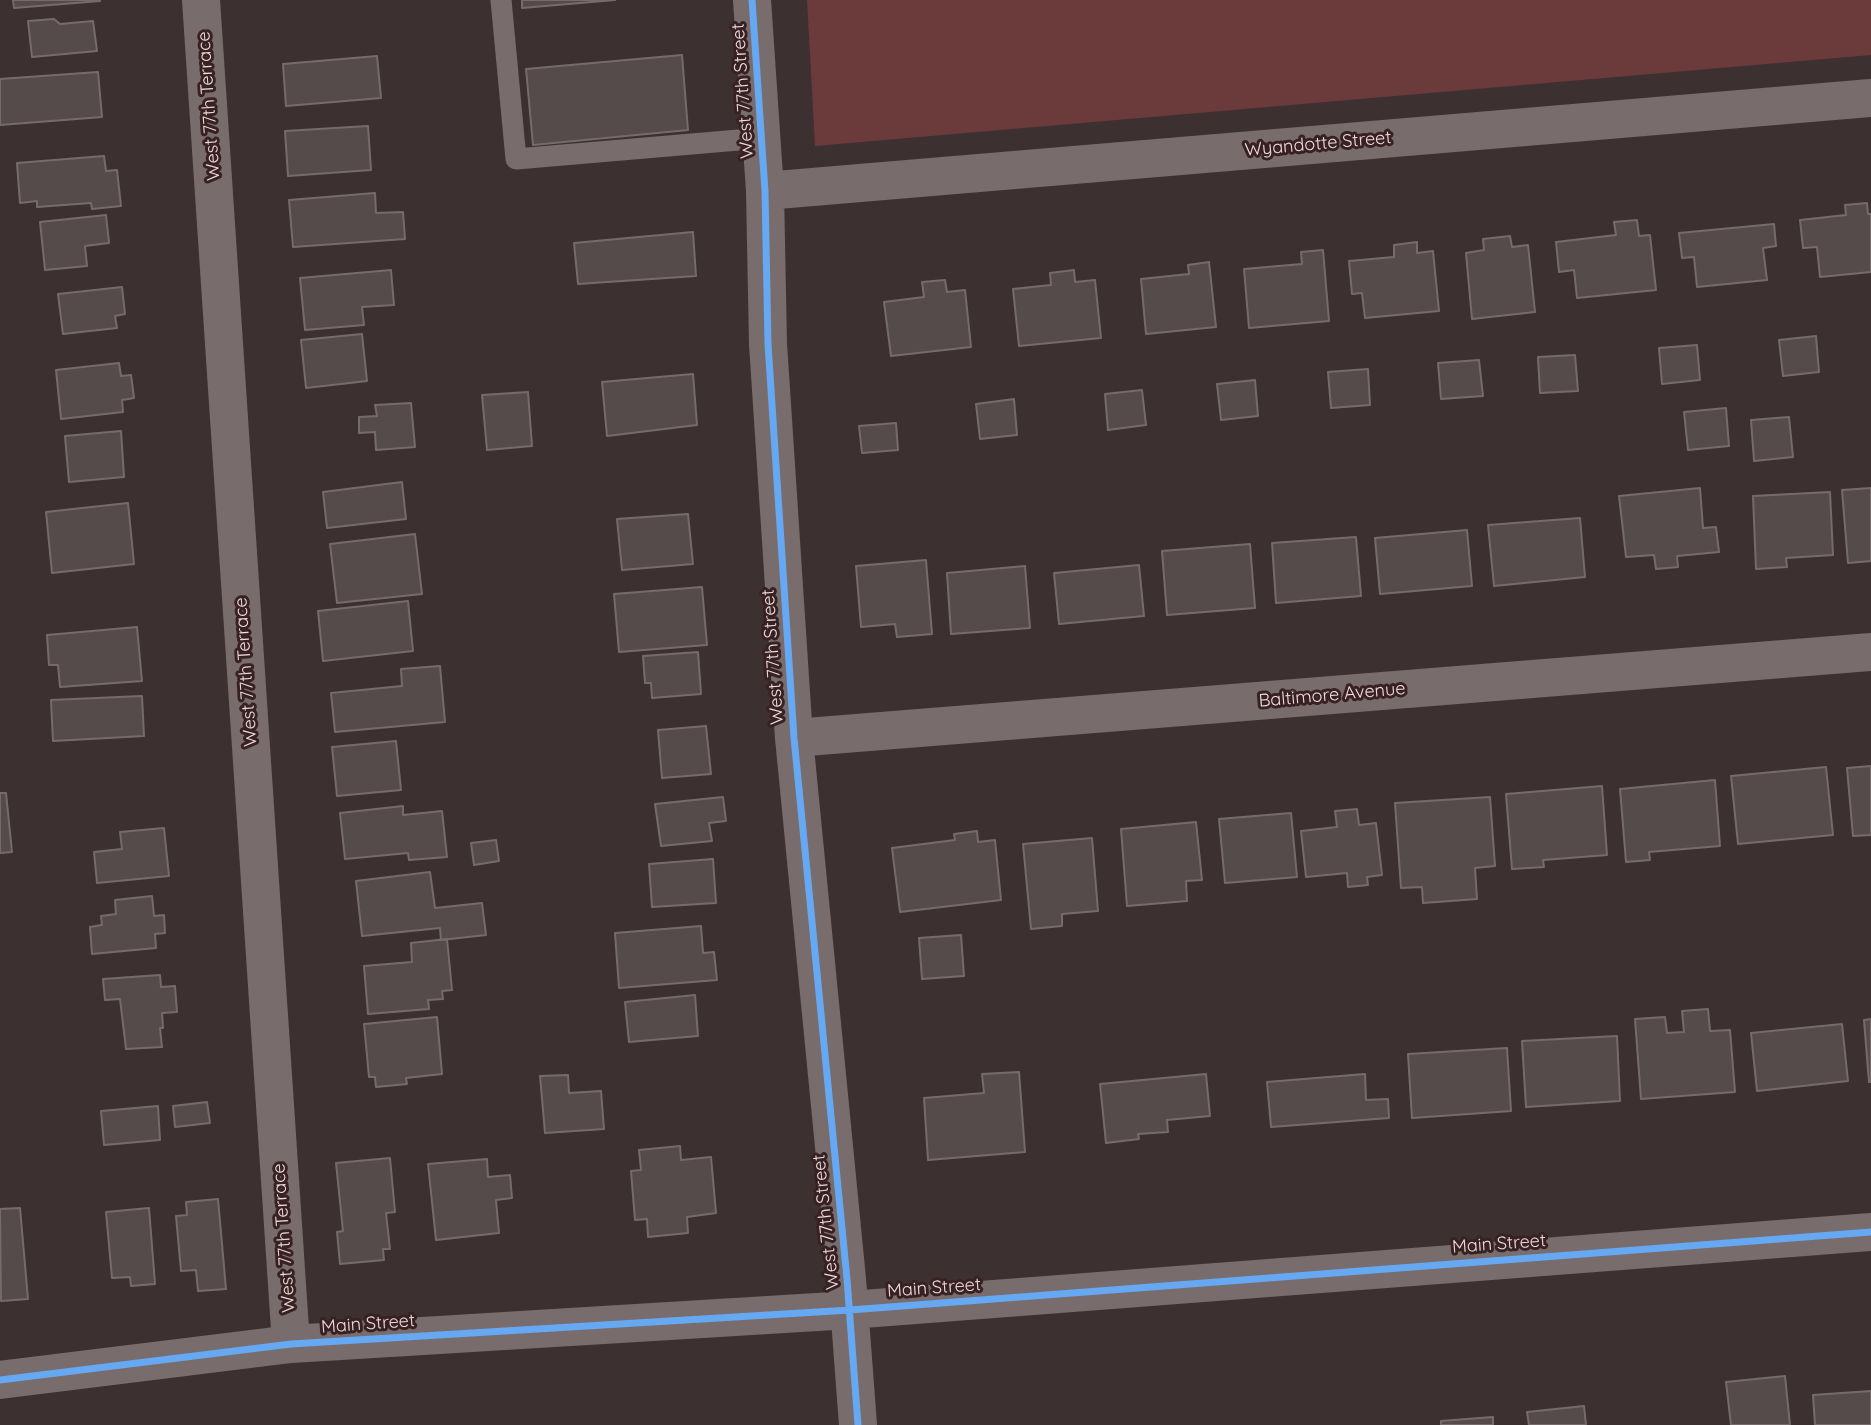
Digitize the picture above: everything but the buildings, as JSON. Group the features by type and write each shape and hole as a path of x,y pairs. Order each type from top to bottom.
{"street":[{"name":"West 77th Terrace","path":"201,0 291,1344"},
{"name":"West 77th Street","path":"752,0 765,191 768,344 794,738 850,1310 858,1425"},
{"name":"Wyandotte Street","path":"765,191 1871,98"},
{"name":"Baltimore Avenue","path":"794,738 1871,652"},
{"name":"Main Street","path":"0,1380 291,1344 850,1310 1871,1232"}],"lane":[{"path":"501,0 516,159 762,138"}],"shaded area":[{"path":"807,0 1871,0 1871,55 815,146"}],"cycle path":[{"path":"752,0 765,191 768,344 794,738 847,1279 858,1425"},
{"path":"0,1380 291,1344 850,1310 1871,1232"}]}
